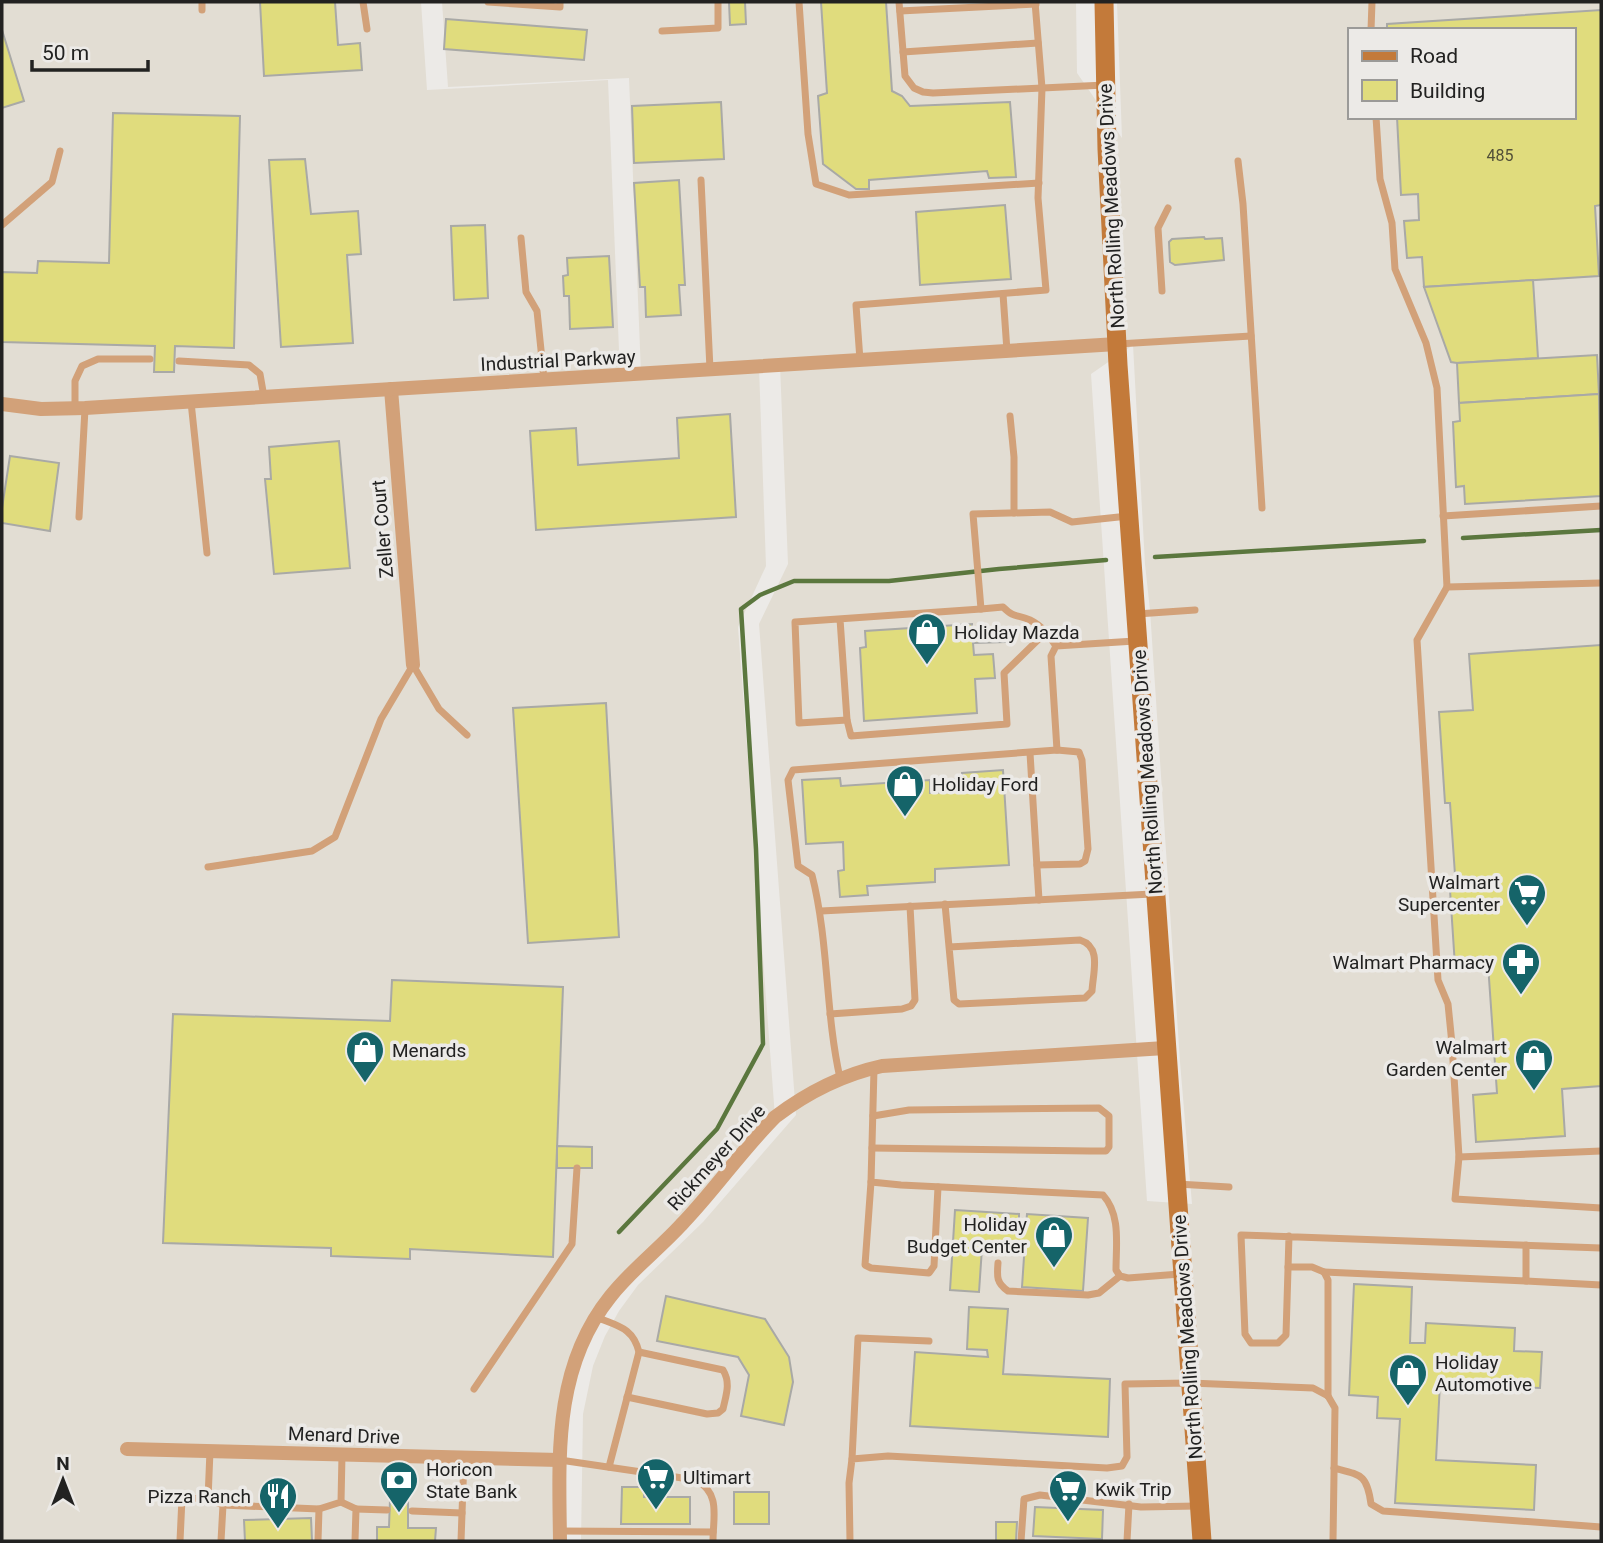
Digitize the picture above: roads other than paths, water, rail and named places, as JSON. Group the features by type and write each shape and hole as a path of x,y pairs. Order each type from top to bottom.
{"main road":[{"name":"North Rolling Meadows Drive","path":"1104,2 1105,85 1117,344 1202,1541"}],"street":[{"name":"Industrial Parkway","path":"2,404 41,409 80,408 1117,344"},
{"name":"Zeller Court","path":"391,389 413,665"},
{"name":"Rickmeyer Drive","path":"559,1536 559,1460 567,1384 579,1350 596,1317 617,1288 682,1224 765,1128 808,1093 840,1078 900,1064 1165,1048"},
{"name":"Menard Drive","path":"127,1449 559,1460"}],"lane":[{"path":"363,2 367,29"},
{"path":"488,2 560,7 561,2"},
{"path":"662,31 718,28 718,2"},
{"path":"799,2 808,134 816,184 849,195 1039,183"},
{"path":"900,2 907,80 914,88 923,92 1105,85"},
{"path":"1371,28 1372,2"},
{"path":"860,360 856,305 1046,290 1039,183 1042,88 1035,3 900,11"},
{"path":"903,52 1038,43"},
{"path":"1376,119 1380,179 1392,223 1395,269 1420,326 1437,388 1447,587 1417,640 1438,980 1448,1004 1459,1157 1455,1199 1601,1208"},
{"path":"2,225 52,182 60,151"},
{"path":"1238,162 1262,508"},
{"path":"701,180 710,370"},
{"path":"1162,291 1158,228 1168,208"},
{"path":"522,238 526,292 537,311 544,380"},
{"path":"1003,294 1007,351"},
{"path":"1117,344 1251,336"},
{"path":"79,517 80,408 75,381 82,366 98,359 150,359"},
{"path":"179,360 249,365 260,374 264,397"},
{"path":"191,401 207,553"},
{"path":"1010,416 1014,457 1014,513"},
{"path":"1443,516 1601,506"},
{"path":"981,609 973,514 1050,512 1072,522 1129,516"},
{"path":"1447,587 1601,583"},
{"path":"847,720 799,723 795,622 1003,607 1013,616 1029,620 1046,632 1056,646"},
{"path":"1137,614 1195,611"},
{"path":"840,619 847,720 851,736 1007,724 1004,673 1046,632"},
{"path":"1056,646 1139,640"},
{"path":"1056,646 1051,656 1057,750"},
{"path":"208,867 312,851 335,837 381,719 413,665 439,709 467,735"},
{"path":"840,1078 833,1045 821,911 812,875 798,866 788,780 793,770 1057,750 1079,752 1082,760 1088,849 1086,861 1080,864 1037,865"},
{"path":"1030,753 1039,900"},
{"path":"821,911 1155,894"},
{"path":"945,904 949,947 954,1000 959,1004 1085,998 1092,991 1095,951 1089,943 1080,940 949,947"},
{"path":"830,1014 902,1009 911,1006 915,1000 910,906"},
{"path":"874,1068 871,1182 865,1265 871,1268 929,1273 934,1266 938,1187"},
{"path":"872,1148 1106,1151 1109,1147 1109,1116 1099,1108 909,1110 873,1116"},
{"path":"1459,1157 1601,1151"},
{"path":"474,1389 572,1244 577,1168"},
{"path":"871,1182 1103,1195 1112,1205 1115,1218 1116,1270 1120,1276 1129,1278 1182,1274"},
{"path":"1176,1184 1229,1187"},
{"path":"1289,1237 1286,1335 1278,1343 1251,1343 1245,1334 1241,1235 1601,1248"},
{"path":"1525,1245 1525,1281"},
{"path":"998,1263 997,1280 1000,1286 1008,1291 1088,1295 1099,1293 1120,1276"},
{"path":"1288,1267 1312,1267 1324,1272 1601,1285"},
{"path":"1324,1272 1328,1280 1328,1396 1335,1408 1333,1541"},
{"path":"596,1317 628,1331 636,1338 639,1352 609,1467"},
{"path":"850,1541 849,1483 858,1338 929,1341"},
{"path":"627,1398 707,1414 718,1413 723,1409 728,1387 723,1370 639,1352"},
{"path":"852,1459 888,1456 1107,1468 1122,1466 1127,1457 1125,1384 1190,1382 1313,1388 1328,1396"},
{"path":"208,1499 210,1451"},
{"path":"341,1502 342,1455"},
{"path":"461,1541 464,1458"},
{"path":"559,1460 696,1480 708,1487 713,1497 713,1541"},
{"path":"1334,1468 1361,1475 1368,1485 1371,1504 1383,1511 1601,1527"},
{"path":"1021,1541 1024,1499 1040,1495 1141,1507 1199,1506"},
{"path":"180,1541 182,1498 208,1499 223,1505 319,1509 341,1502 356,1509 387,1510"},
{"path":"1127,1541 1129,1504"},
{"path":"221,1541 223,1505"},
{"path":"318,1541 319,1509"},
{"path":"355,1541 356,1509"},
{"path":"412,1511 462,1513"},
{"path":"559,1536 713,1532"}],"waterway":[{"path":"1463,538 1601,530"},
{"path":"1155,557 1424,541"},
{"path":"619,1232 717,1129 763,1044 756,849 741,609 760,595 794,581 889,581 1106,560"}],"place":[{"name":"Holiday Mazda","path":"927,666"},
{"name":"Holiday Ford","path":"905,818"},
{"name":"Walmart Supercenter","path":"1527,927"},
{"name":"Walmart Pharmacy","path":"1521,996"},
{"name":"Menards","path":"365,1084"},
{"name":"Walmart Garden Center","path":"1534,1092"},
{"name":"Holiday Budget Center","path":"1054,1269"},
{"name":"Holiday Automotive","path":"1408,1407"},
{"name":"Ultimart","path":"656,1511"},
{"name":"Horicon State Bank","path":"399,1514"},
{"name":"Kwik Trip","path":"1068,1523"},
{"name":"Pizza Ranch","path":"278,1530"}]}
